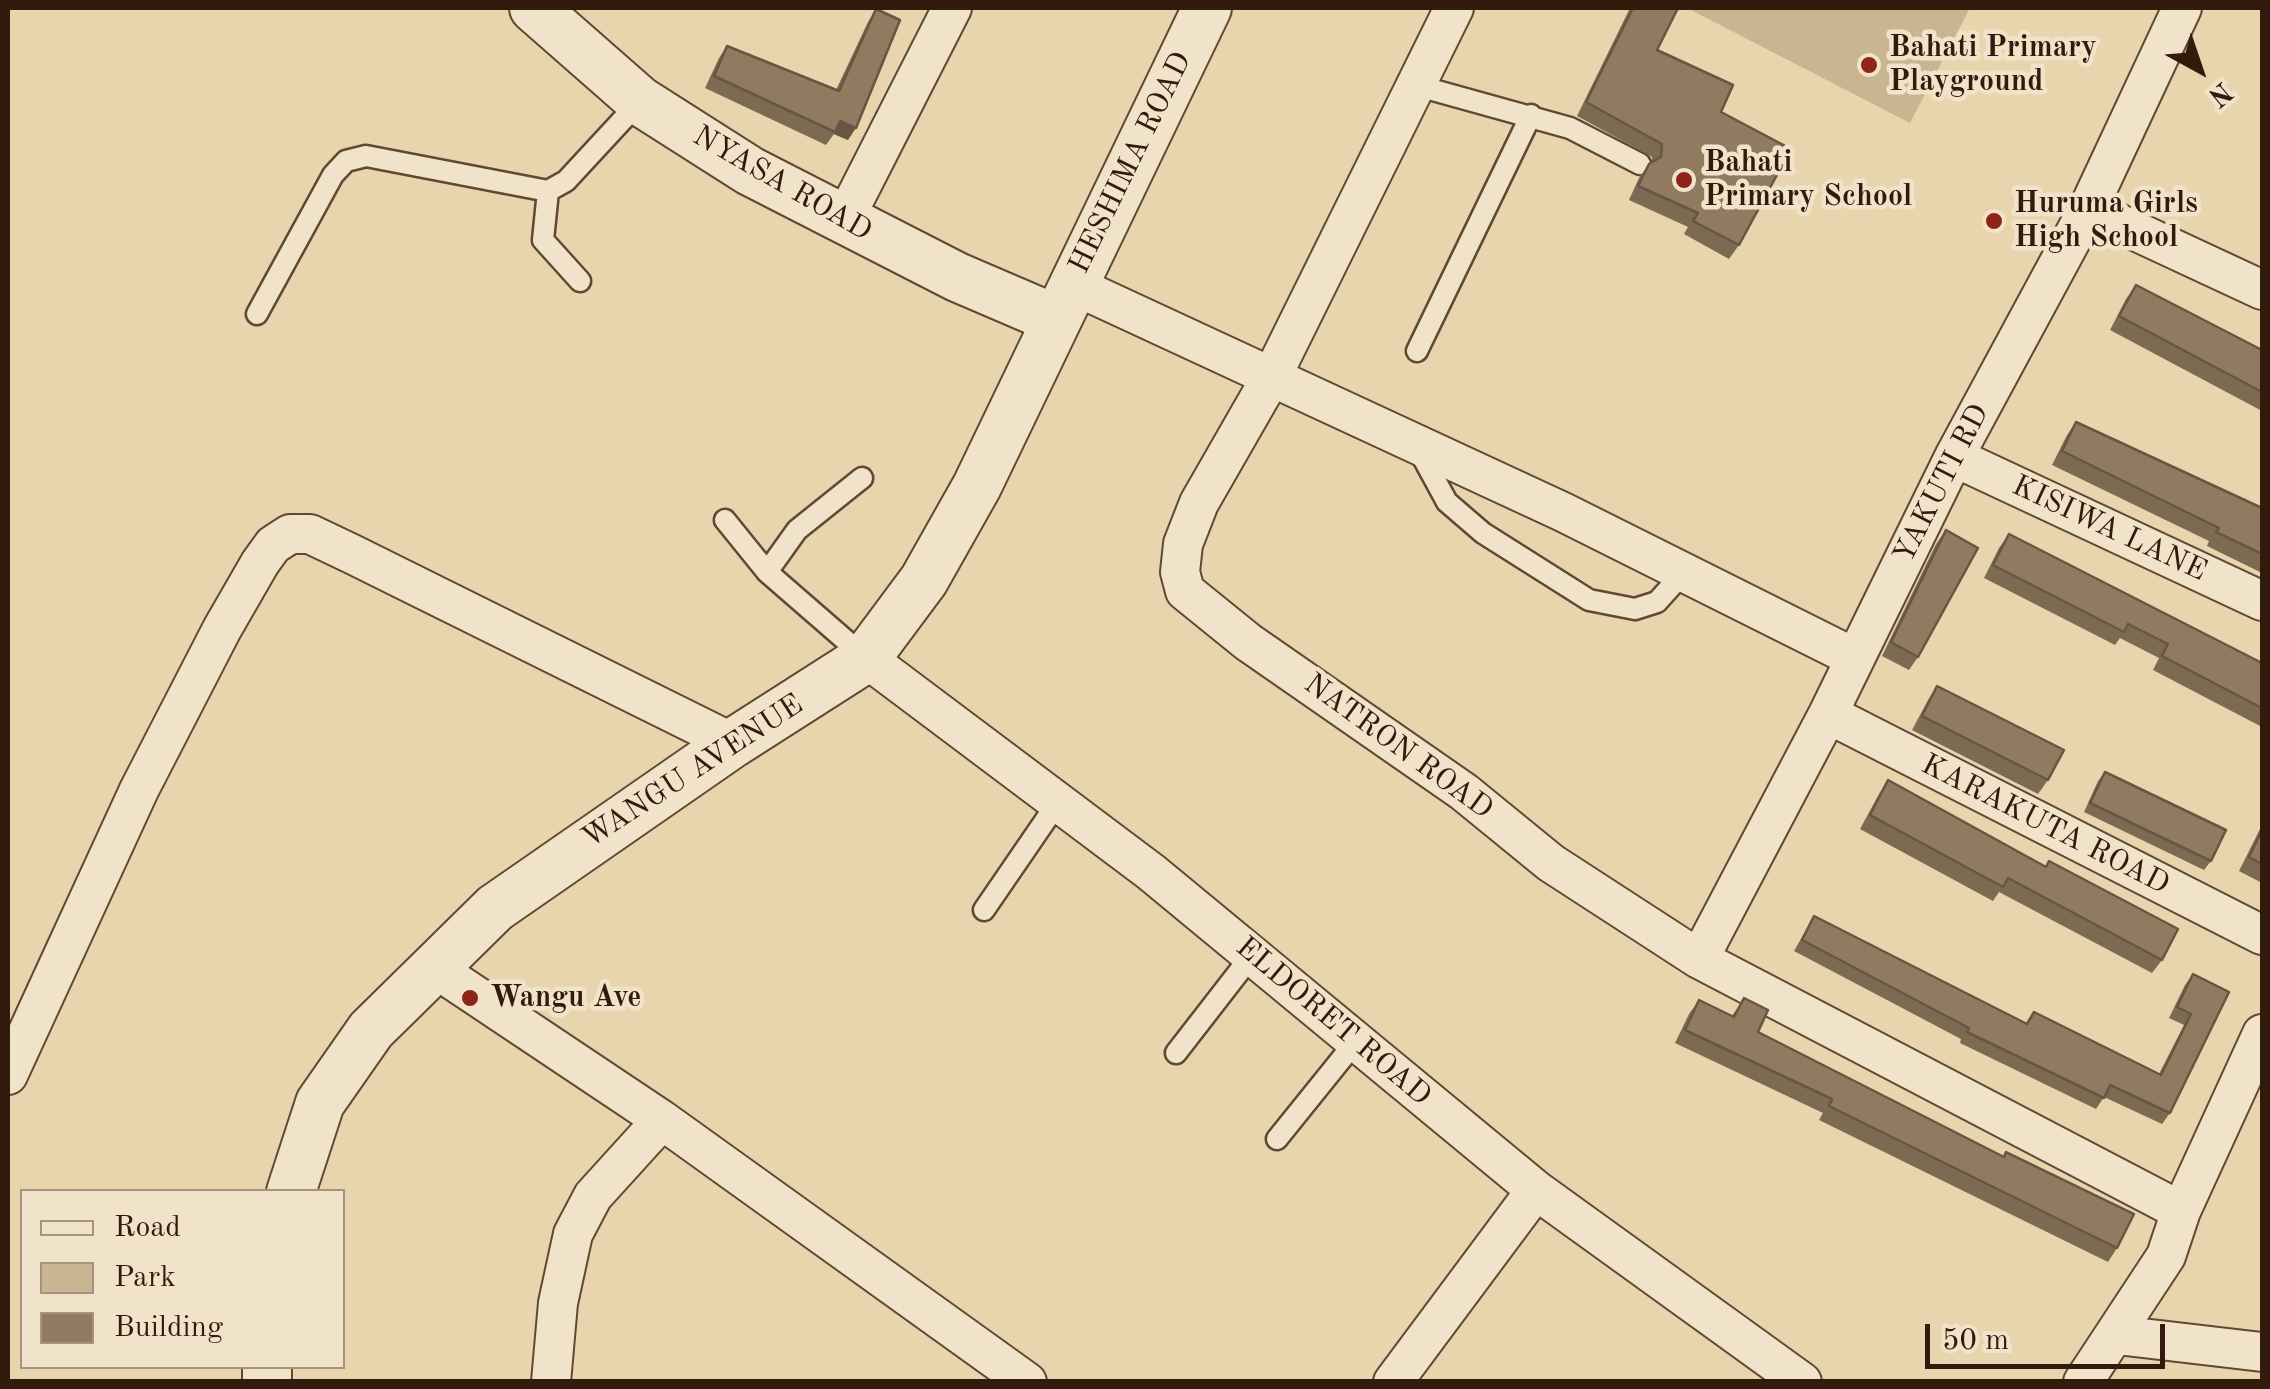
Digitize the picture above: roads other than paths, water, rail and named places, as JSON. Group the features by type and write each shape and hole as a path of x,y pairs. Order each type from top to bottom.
{"street":[{"name":"NYASA ROAD","path":"534,8 640,101 842,222 1063,302"},
{"path":"842,222 952,8"},
{"name":"HESHIMA ROAD","path":"1063,302 1207,8"},
{"name":"NATRON ROAD","path":"1454,8 1273,374 1199,503 1184,544 1180,572 1185,591 1248,642 1464,792 1551,864 1700,959 2182,1211"},
{"name":"YAKUTI RD","path":"1700,959 1828,714 1954,457 2088,209 2182,8"},
{"path":"2088,209 2262,290"},
{"path":"1063,302 1273,374 1855,658"},
{"name":"WANGU AVENUE","path":"293,1189 320,1104 371,1030 434,967 533,878 733,742 866,658 924,580 968,502 1063,302"},
{"name":"KISIWA LANE","path":"1954,457 2262,601"},
{"path":"8,1075 139,790 214,645 260,562 273,545 290,534 310,534 338,547 733,742"},
{"name":"ELDORET ROAD","path":"866,658 1252,955 1536,1190 1802,1382"},
{"name":"KARAKUTA ROAD","path":"1828,714 2262,935"},
{"path":"434,967 662,1120 1026,1382"},
{"path":"2083,1382 2166,1256 2182,1211 2262,1034"},
{"path":"552,1382 558,1304 573,1234 593,1196 662,1120"},
{"path":"1393,1382 1536,1190"},
{"path":"2116,1335 2257,1338"}],"lane":[{"path":"1415,85 1570,128 1640,164"},
{"path":"257,314 333,175 351,158 366,156 548,191 566,181 640,101"},
{"path":"1417,351 1531,115"},
{"path":"548,191 543,240 580,281"},
{"path":"1414,442 1447,502 1483,533 1590,600 1636,608 1657,602 1684,572"},
{"path":"767,572 797,530 862,478"},
{"path":"725,520 767,572 866,658"},
{"path":"984,910 1058,802"},
{"path":"1176,1053 1252,955"},
{"path":"1276,1139 1356,1041"}],"place":[{"name":"Bahati Primary Playground","path":"1869,65"},
{"name":"Bahati Primary School","path":"1684,180"},
{"name":"Huruma Girls High School","path":"1994,221"},
{"name":"Wangu Ave","path":"470,998"}]}
